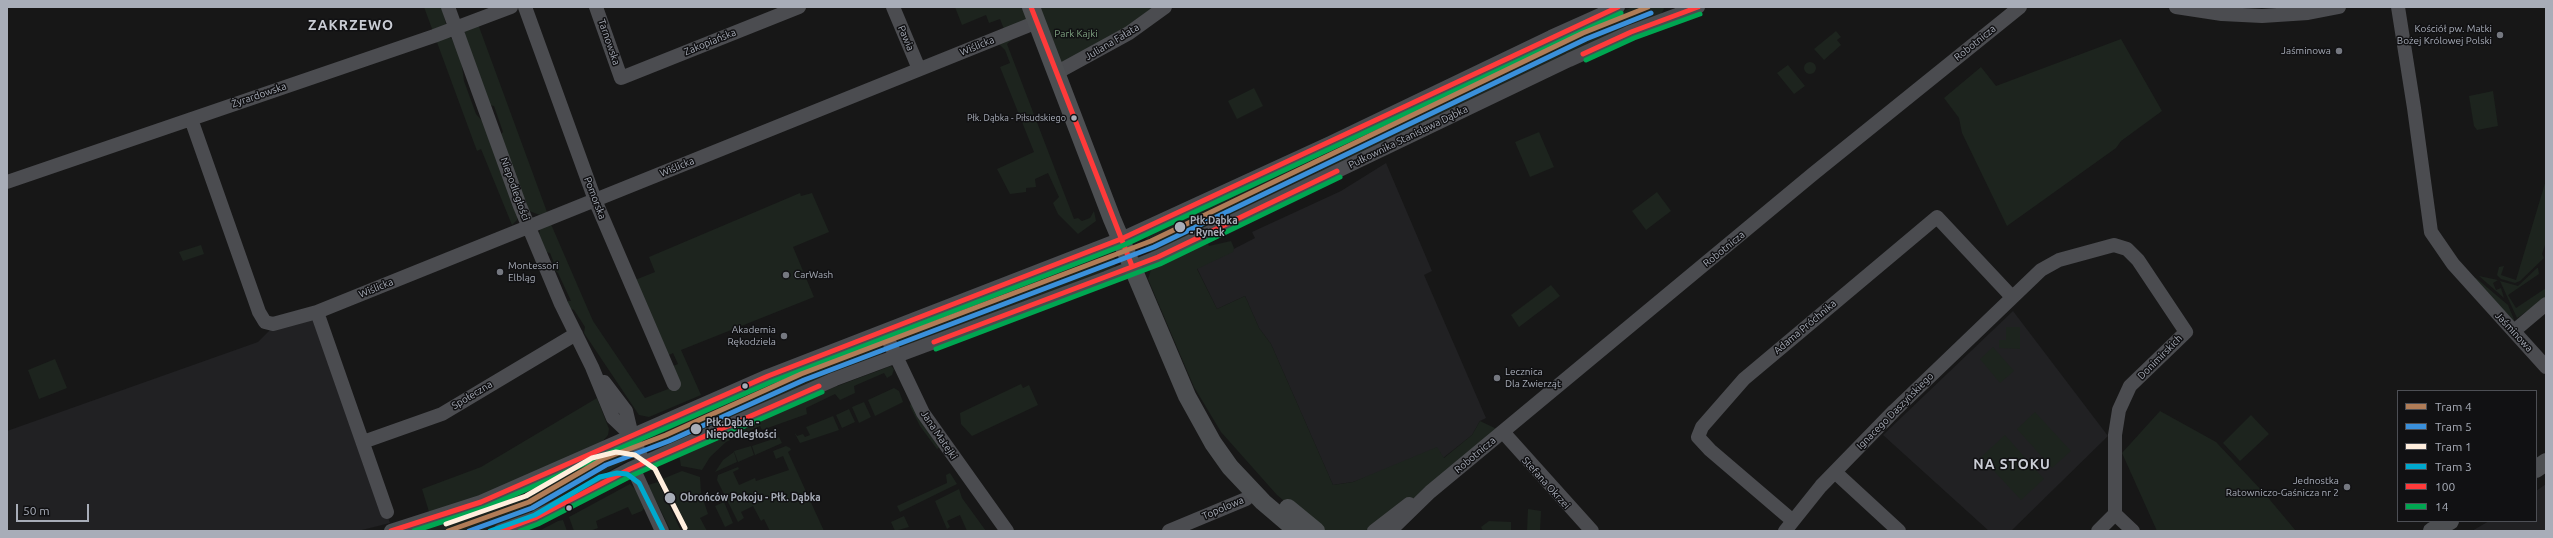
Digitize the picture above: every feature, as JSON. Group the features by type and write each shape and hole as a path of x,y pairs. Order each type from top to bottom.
{"main road":[{"path":"1034,14 1121,239 1173,366 1212,443 1254,492 1297,531"},
{"path":"1173,366 1234,454 1277,498 1316,531"},
{"path":"2537,468 2546,462"},
{"path":"2432,531 2448,522"}],"street":[{"name":"Niepodległości","path":"448,7 528,226 592,367 613,418 632,436 638,466 662,531"},
{"name":"Żyrardowska","path":"7,182 455,28 510,7"},
{"name":"Pomorska","path":"525,7 595,200 674,384"},
{"name":"Tarnowska","path":"596,7 621,78"},
{"name":"Zakopiańska","path":"621,78 799,7"},
{"name":"Pawia","path":"892,7 919,69"},
{"name":"Juliana Fałata","path":"1056,73 1129,33 1165,7"},
{"path":"390,531 481,502 632,436 660,422 768,376 1121,239 1344,136 1550,36 1618,7"},
{"name":"Pułkownika Stanisława Dąbka","path":"500,531 541,515 638,466 777,403 895,356 1133,267 1674,11 1698,7"},
{"path":"2176,7 2222,14 2262,16 2308,13 2339,7"},
{"name":"Jaśminowa","path":"2398,7 2431,232 2453,264 2546,367"},
{"name":"Robotnicza","path":"1390,531 1430,492 2016,8"},
{"name":"Wiślicka","path":"192,118 262,318 273,324 317,312 919,69 1034,14"},
{"name":"Adama Próchnika","path":"1789,526 1703,444 1698,434 1744,378 1937,216 2012,297"},
{"name":"Donimirskich","path":"2012,297 2050,264 2108,246 2119,246 2127,249 2138,260 2186,332 2130,386 2123,398 2115,435 2115,514"},
{"name":"Ignacego Daszyńskiego","path":"1789,526 1894,411 2012,297"},
{"path":"2514,331 2546,304"},
{"path":"317,312 387,512"},
{"name":"Jana Matejki","path":"884,331 895,356 934,430 1007,531"},
{"name":"Społeczna","path":"363,442 442,414 576,334"},
{"name":"Stefana Okrzei","path":"1503,432 1592,531"},
{"path":"1836,473 1899,531"},
{"name":"Topolowa","path":"1169,531 1246,499 1254,492"},
{"name":"Robotnicza","path":"1374,531 1397,512 1430,492"},
{"path":"2098,531 2115,514 2133,531"}],"shaded area":[{"path":"1386,163 1432,271 1424,275 1486,418 1480,421 1472,435 1443,458 1440,452 1353,482 1333,485 1271,344 1259,328 1245,296 1217,309 1197,268 1255,238 1252,232 1341,191"},
{"path":"2013,311 2108,436 2011,531 1989,531 1883,435"},
{"path":"317,312 390,523 358,531 7,531 7,431 258,342 276,324"},
{"path":"2546,484 2546,531 2472,531 2487,522 2537,522 2537,490"}],"green space":[{"path":"424,7 442,7 449,37 452,39 461,59 464,81 476,114 484,123 518,214 517,220 512,225 481,149 477,151"},
{"path":"955,7 1023,7 1030,25 1006,34 1000,19 989,23 986,15 962,25"},
{"name":"Park Kajki","path":"1037,7 1165,7 1062,71"},
{"path":"1633,7 1663,7 1664,9 1661,14 1153,253 1147,251 1144,242 1147,237 1317,155 1324,156 1400,119 1427,102 1580,29"},
{"path":"478,24 547,212 540,215 529,211 500,135 503,132 494,106 489,105 464,38 465,31"},
{"path":"1836,31 1841,37 1837,40 1841,45 1824,60 1814,49"},
{"path":"1013,39 1007,44 1074,219 1078,218 1082,221 1090,218 1094,211 1096,221 1078,234 1058,214 1053,203 1059,197 1048,173 1035,179 1036,187 1026,188 1026,192 1010,194 997,169 1034,152 1000,67 1010,63 1005,50 999,44"},
{"path":"2121,39 2162,111 2121,141 2116,148 2007,226 1962,133 1959,118 1944,98 1981,67 1996,86"},
{"path":"1812,62 1815,63 1815,73 1808,74 1805,73 1804,66 1805,63"},
{"path":"1788,65 1805,86 1794,94 1777,73"},
{"path":"1254,88 1263,106 1237,119 1228,101"},
{"path":"2493,91 2498,126 2477,130 2474,126 2469,96"},
{"path":"1539,132 1554,167 1530,177 1515,142"},
{"path":"2546,180 2546,242 2542,254 2544,258 2520,281 2515,283 2501,279 2497,275 2499,267 2504,266 2501,275 2516,280"},
{"path":"1657,192 1671,211 1646,230 1632,211"},
{"path":"800,193 801,196 812,193 829,232 793,247 814,297 681,350 701,395 649,417 639,415 584,333 585,327 574,310 569,308 566,301 571,301 558,273 551,267 554,263 550,253 545,252 539,236 540,229 550,222 593,321 645,398 681,384 673,366 678,364 673,353 663,358 630,282 655,272 649,257"},
{"path":"1231,241 1234,248 1233,252 1197,269 1217,309 1245,296 1259,328 1271,344 1333,485 1353,482 1437,447 1444,458 1472,435 1480,421 1503,432 1383,531 1320,531 1277,495 1221,432 1194,387 1148,279 1152,267 1174,255 1208,244 1209,246"},
{"path":"201,245 204,254 183,261 179,252"},
{"path":"1105,252 1113,254 1116,263 1114,268 903,347 898,346 896,333"},
{"path":"2537,268 2539,274 2508,295 2516,308 2546,288 2546,298 2517,318 2500,281 2518,286"},
{"path":"2479,276 2498,280 2493,283 2496,290 2501,288 2504,298"},
{"path":"2470,277 2476,278 2508,305 2515,322"},
{"path":"1551,285 1560,296 1519,327 1511,315"},
{"path":"2006,327 2020,327 2020,349 1999,348 1999,340 2006,340"},
{"path":"876,341 882,347 882,354 661,448 651,448 647,439 649,434 770,381"},
{"path":"1993,347 2014,371 2000,383 1980,359"},
{"path":"55,359 67,388 39,399 28,370"},
{"path":"891,366 894,369 892,375 887,378 884,373 854,386 855,393 840,400 835,394 806,408 807,414 762,430 760,426 726,442 710,457 702,470 681,466 679,454 800,400"},
{"path":"1021,384 1023,388 1029,385 1038,405 972,436 961,424 960,413"},
{"path":"894,388 899,391 903,402 875,416 868,400"},
{"path":"597,398 609,429 608,435 602,442 531,476 430,515 422,489 481,467"},
{"path":"864,402 871,417 859,423 852,407"},
{"path":"911,403 940,447 937,449 920,426 910,406"},
{"path":"849,409 855,422 842,428 836,415"},
{"path":"2160,411 2216,442 2265,494 2296,531 2157,531 2122,453"},
{"path":"2035,412 2071,451 2052,468 2017,429"},
{"path":"2251,415 2269,434 2240,461 2223,443"},
{"path":"833,416 839,430 800,443 794,432 797,436 803,434 805,437 810,435 806,427"},
{"path":"2005,435 2044,479 2021,500 1981,457"},
{"path":"779,437 782,443 755,455 752,446"},
{"path":"626,446 630,455 626,461 555,502 504,525 486,531 412,531 499,501"},
{"path":"751,446 754,455 738,462 734,451"},
{"path":"786,446 791,450 788,452 824,531 770,531 764,519 761,521 753,506 741,512 744,518 738,522 717,480 718,475 738,467 739,469 733,472 739,485 755,478 756,481 789,470 783,456 776,459 773,451"},
{"path":"734,452 737,462 715,472 723,460"},
{"path":"682,471 700,477 701,493 708,514 700,518 707,531 684,531 660,480"},
{"path":"950,473 957,484 900,512 897,506 947,483 946,475"},
{"path":"658,482 681,531 671,531 648,485"},
{"path":"630,484 637,491 645,507 642,511 632,515 628,507 596,521 598,528 590,531 574,531 569,517"},
{"path":"959,489 962,498 986,531 967,531 960,515 947,521 950,527 947,529 935,501"},
{"path":"724,502 733,523 725,527 715,506"},
{"path":"1528,509 1541,511 1540,531 1527,531"},
{"path":"904,516 909,527 895,531 891,522"},
{"path":"563,520 567,531 539,531 558,521"},
{"path":"1489,521 1511,522 1511,531 1483,531 1481,527"}],"tram line":[{"name":"4","path":"448,531 529,502 603,459 666,435 801,374 1151,241 1583,33 1648,7"},
{"name":"5","path":"469,531 532,508 606,465 669,441 804,380 1154,247 1586,39 1651,13"},
{"name":"1","path":"446,524 526,496 592,458 616,452 635,455 655,469 685,528"},
{"name":"3","path":"490,531 535,515 600,477 617,473 627,474 639,483 663,531"}],"transit line":[{"name":"100","path":"1031,7 1132,266"},
{"name":"100","path":"391,531 481,502 768,376 1121,239 1618,7"},
{"name":"100","path":"1583,54 1631,32 1698,7"},
{"name":"14","path":"414,531 484,508 771,382 1124,245 1621,13"},
{"name":"14","path":"1586,60 1634,38 1700,14"},
{"name":"100","path":"934,342 1158,257 1337,171"},
{"name":"14","path":"936,349 1160,264 1340,177"},
{"name":"100","path":"500,531 535,518 630,469 819,386"},
{"name":"14","path":"520,531 538,524 633,475 822,392"}],"place":[{"name":"Kościół pw. Matki Bożej Królowej Polski","path":"2500,35"},
{"name":"Jaśminowa","path":"2339,51"},
{"name":"Płk. Dąbka - Piłsudskiego","path":"1074,118"},
{"name":"Płk.Dąbka - Rynek","path":"1180,227"},
{"name":"Montessori Elbląg","path":"500,272"},
{"name":"CarWash","path":"786,275"},
{"name":"Akademia Rękodziela","path":"784,336"},
{"name":"Lecznica Dla Zwierząt","path":"1497,378"},
{"name":"Płk.Dąbka - Niepodległości","path":"696,429"},
{"name":"Jednostka Ratowniczo-Gaśnicza nr 2","path":"2347,487"},
{"name":"Obrońców Pokoju - Płk. Dąbka","path":"670,498"}],"district":[{"name":"ZAKRZEWO","path":"351,25"},
{"name":"NA STOKU","path":"2012,464"}]}
